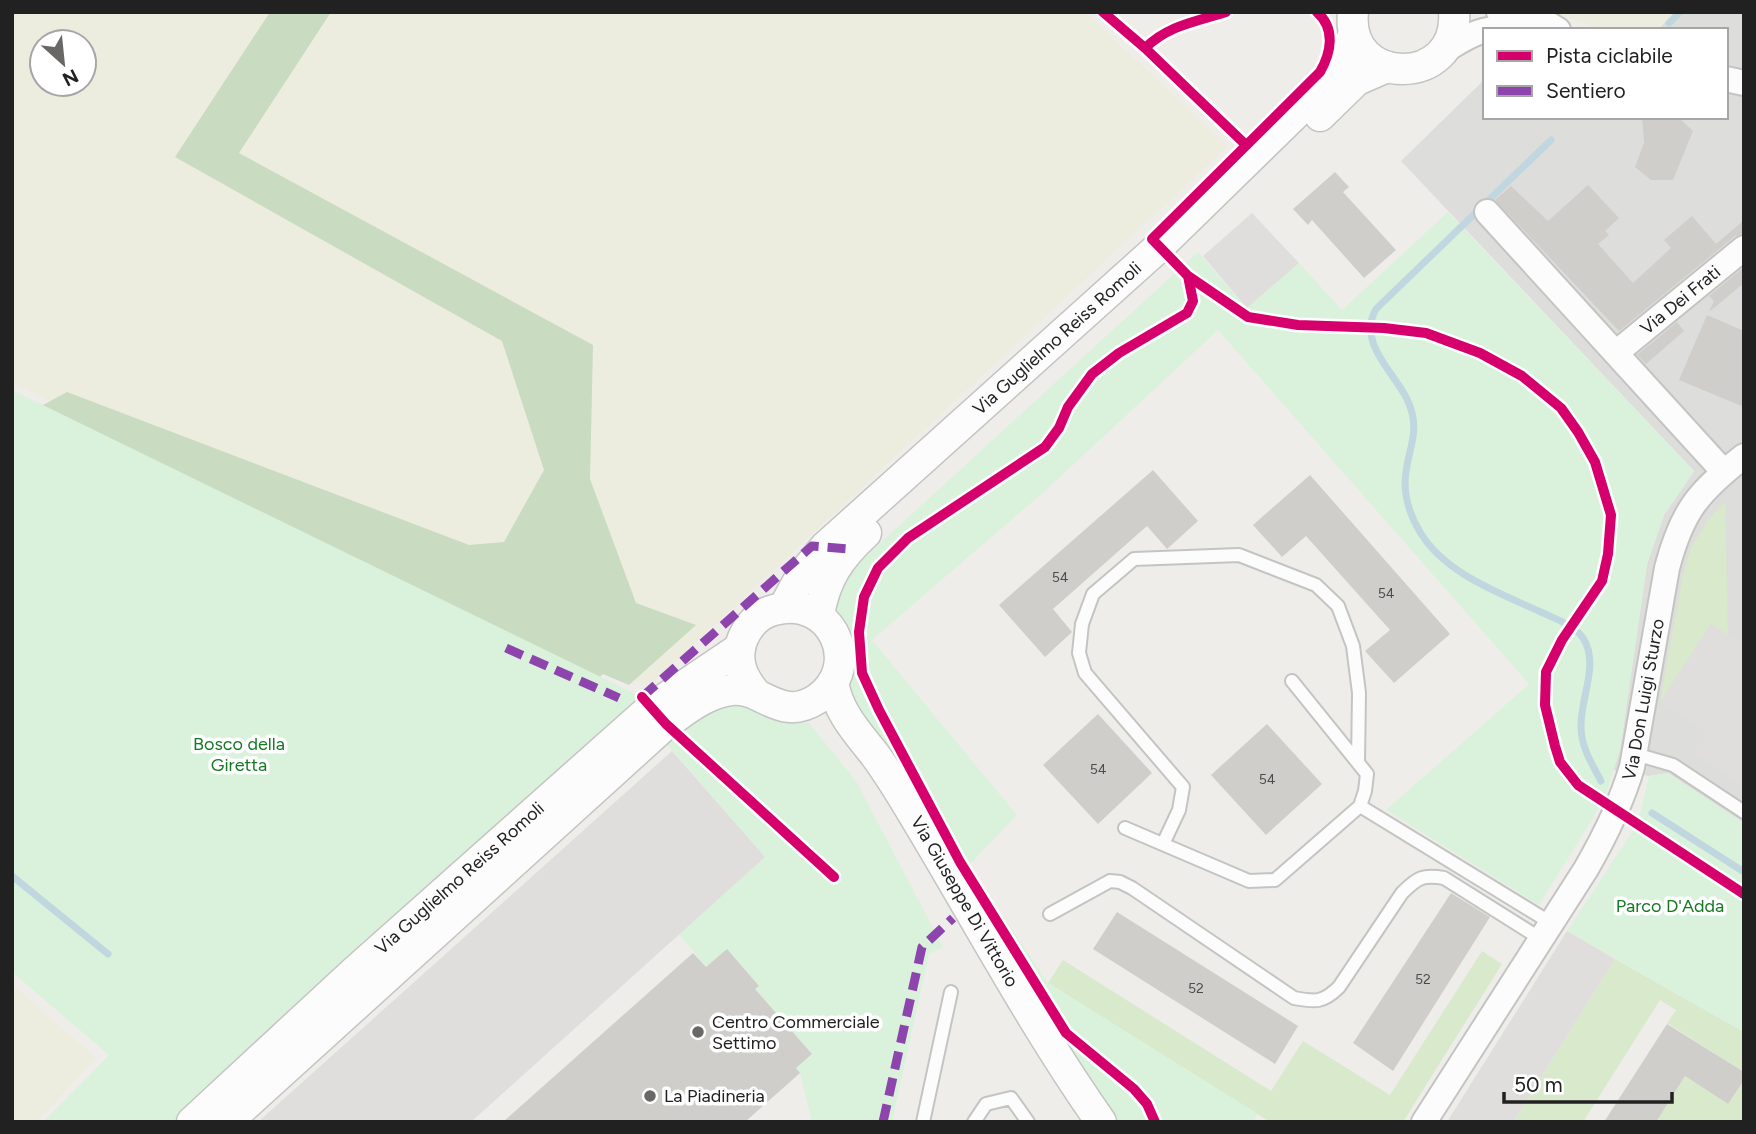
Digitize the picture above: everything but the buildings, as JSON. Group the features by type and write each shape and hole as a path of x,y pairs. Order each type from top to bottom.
{"street":[{"path":"1350,21 1362,50 1370,58 1398,70 1419,68 1442,52 1451,36 1454,12"},
{"path":"1499,12 1548,21"},
{"name":"Via Guglielmo Reiss Romoli","path":"784,607 801,576 825,547 1160,246 1329,81 1337,70 1350,21"},
{"path":"1442,52 1483,30"},
{"name":"Via Guglielmo Reiss Romoli","path":"819,615 823,590 849,549 1171,258 1357,80 1387,67"},
{"path":"1487,212 1617,352 1734,464"},
{"name":"Via Dei Frati","path":"1617,352 1744,248"},
{"name":"Via Don Luigi Sturzo","path":"1424,1122 1610,827 1625,791 1635,754 1675,536 1688,510 1703,491 1734,464"},
{"path":"784,607 802,608 819,615 837,639 840,654 839,668 825,693 802,705 786,707 771,704 757,695 746,682 740,666 740,648 745,633 755,620 769,611 784,607"},
{"name":"Via Guglielmo Reiss Romoli","path":"192,1122 354,972 651,708 740,648"},
{"name":"Via Giuseppe Di Vittorio","path":"833,682 836,700 845,717 903,797 1021,998 1101,1122"},
{"name":"Via Guglielmo Reiss Romoli","path":"227,1122 666,724 711,695 734,689 757,695"},
{"name":"Via Giuseppe Di Vittorio","path":"802,705 830,726 867,773 1006,1007 1080,1122"},
{"path":"208,1122 306,1030 354,972"}],"lane":[{"path":"1163,844 1179,810 1183,788 1085,673 1079,653 1082,624 1093,594 1134,559 1240,555 1317,585 1338,606 1353,646 1359,692 1358,763"},
{"path":"1125,828 1249,881 1275,880 1360,806 1367,774 1292,681"},
{"path":"1635,754 1673,765 1744,812"},
{"path":"1360,806 1546,931"},
{"path":"1050,914 1110,881 1120,882 1294,998 1311,1001 1327,999 1339,987 1402,893 1414,881 1428,875 1444,878 1546,931"},
{"path":"923,1122 951,992"},
{"path":"974,1122 986,1104 1011,1098 1028,1122"}],"shaded area":[{"path":"12,12 1085,12 1228,146 648,687 12,383"},
{"path":"1552,12 1675,12 1659,28 1596,28"},
{"path":"1676,12 1744,12 1744,823 1668,773 1649,776 1613,770 1620,750 1647,564 1664,515 1694,471 1401,161 1483,81 1483,119 1728,119 1728,28 1659,28"},
{"path":"1252,213 1299,263 1247,308 1203,256"},
{"path":"1711,624 1744,645 1744,786 1694,753 1708,733 1660,702"},
{"path":"672,751 765,857 471,1122 258,1122"},
{"path":"1567,931 1615,959 1513,1122 1447,1122"},
{"path":"12,984 96,1058 36,1122 12,1122"}],"green space":[{"path":"270,12 331,12 239,153 593,345 590,479 636,603 696,625 629,685 603,674 132,1122 428,648 12,422 67,392 469,545 504,542 544,470 502,341 175,157"},
{"path":"1448,212 1694,471 1664,515 1647,564 1620,750 1604,800 1539,905 1386,810 1529,684 1218,330 1046,490 872,640 1017,815 969,865 1048,983 1258,1114 1253,1122 1114,1122 845,690 832,611 843,577 1198,252 1246,307 1299,263 1342,310"},
{"name":"Bosco della Giretta","path":"12,390 642,697 328,981 177,1122 43,1122 109,1055 12,972"},
{"path":"1725,502 1728,635 1711,624 1660,702 1683,575 1692,545 1710,518"},
{"path":"752,703 782,721 809,723 856,781 943,947 929,954 892,1122 812,1122 800,1073 796,1068 812,1054 760,995 739,1004 759,986 727,950 706,967 679,934 765,857 663,740 705,707"},
{"name":"Parco D'Adda","path":"1668,773 1744,823 1744,1032 1567,931 1638,823 1649,776"},
{"path":"1482,951 1502,964 1403,1122 1270,1122 1048,983 1063,960 1271,1091 1303,1041 1390,1095"},
{"path":"1615,959 1744,1032 1744,1072 1667,1023 1676,1010 1660,1000 1583,1122 1513,1122"},
{"path":"1685,1076 1728,1104 1744,1080 1744,1122 1656,1121"}],"waterway":[{"path":"1669,23 1680,12"},
{"path":"1551,140 1376,309 1371,321 1371,333 1379,356 1401,388 1412,411 1414,432 1405,489 1409,508 1420,532 1431,547 1459,571 1492,590 1565,623 1583,638 1588,648 1590,670 1581,716 1581,734 1601,781"},
{"path":"1652,813 1744,872"},
{"path":"12,876 108,954"}],"marked path":[{"path":"642,697 812,546 849,549"},
{"path":"506,648 619,698"},
{"path":"883,1122 922,947 953,918"}],"cycle path":[{"path":"1103,12 1145,48 1246,145"},
{"path":"1145,48 1173,29 1226,12"},
{"path":"1317,12 1327,26 1330,41 1320,72 1152,239 1188,276 1248,317 1298,325 1384,328 1426,333 1480,353 1522,376 1561,408 1595,462 1611,515 1608,554 1602,581 1562,640 1546,672 1545,705 1560,762 1578,785 1744,894"},
{"path":"1155,1122 1147,1104 1134,1089 1066,1033 960,862 862,673 859,632 864,597 878,568 908,538 1045,447 1059,428 1068,407 1092,374 1119,353 1187,313 1193,301 1188,276"},
{"path":"642,697 666,724 834,877"}],"place":[{"name":"Centro Commerciale Settimo","path":"698,1032"},
{"name":"La Piadineria","path":"650,1096"}]}
